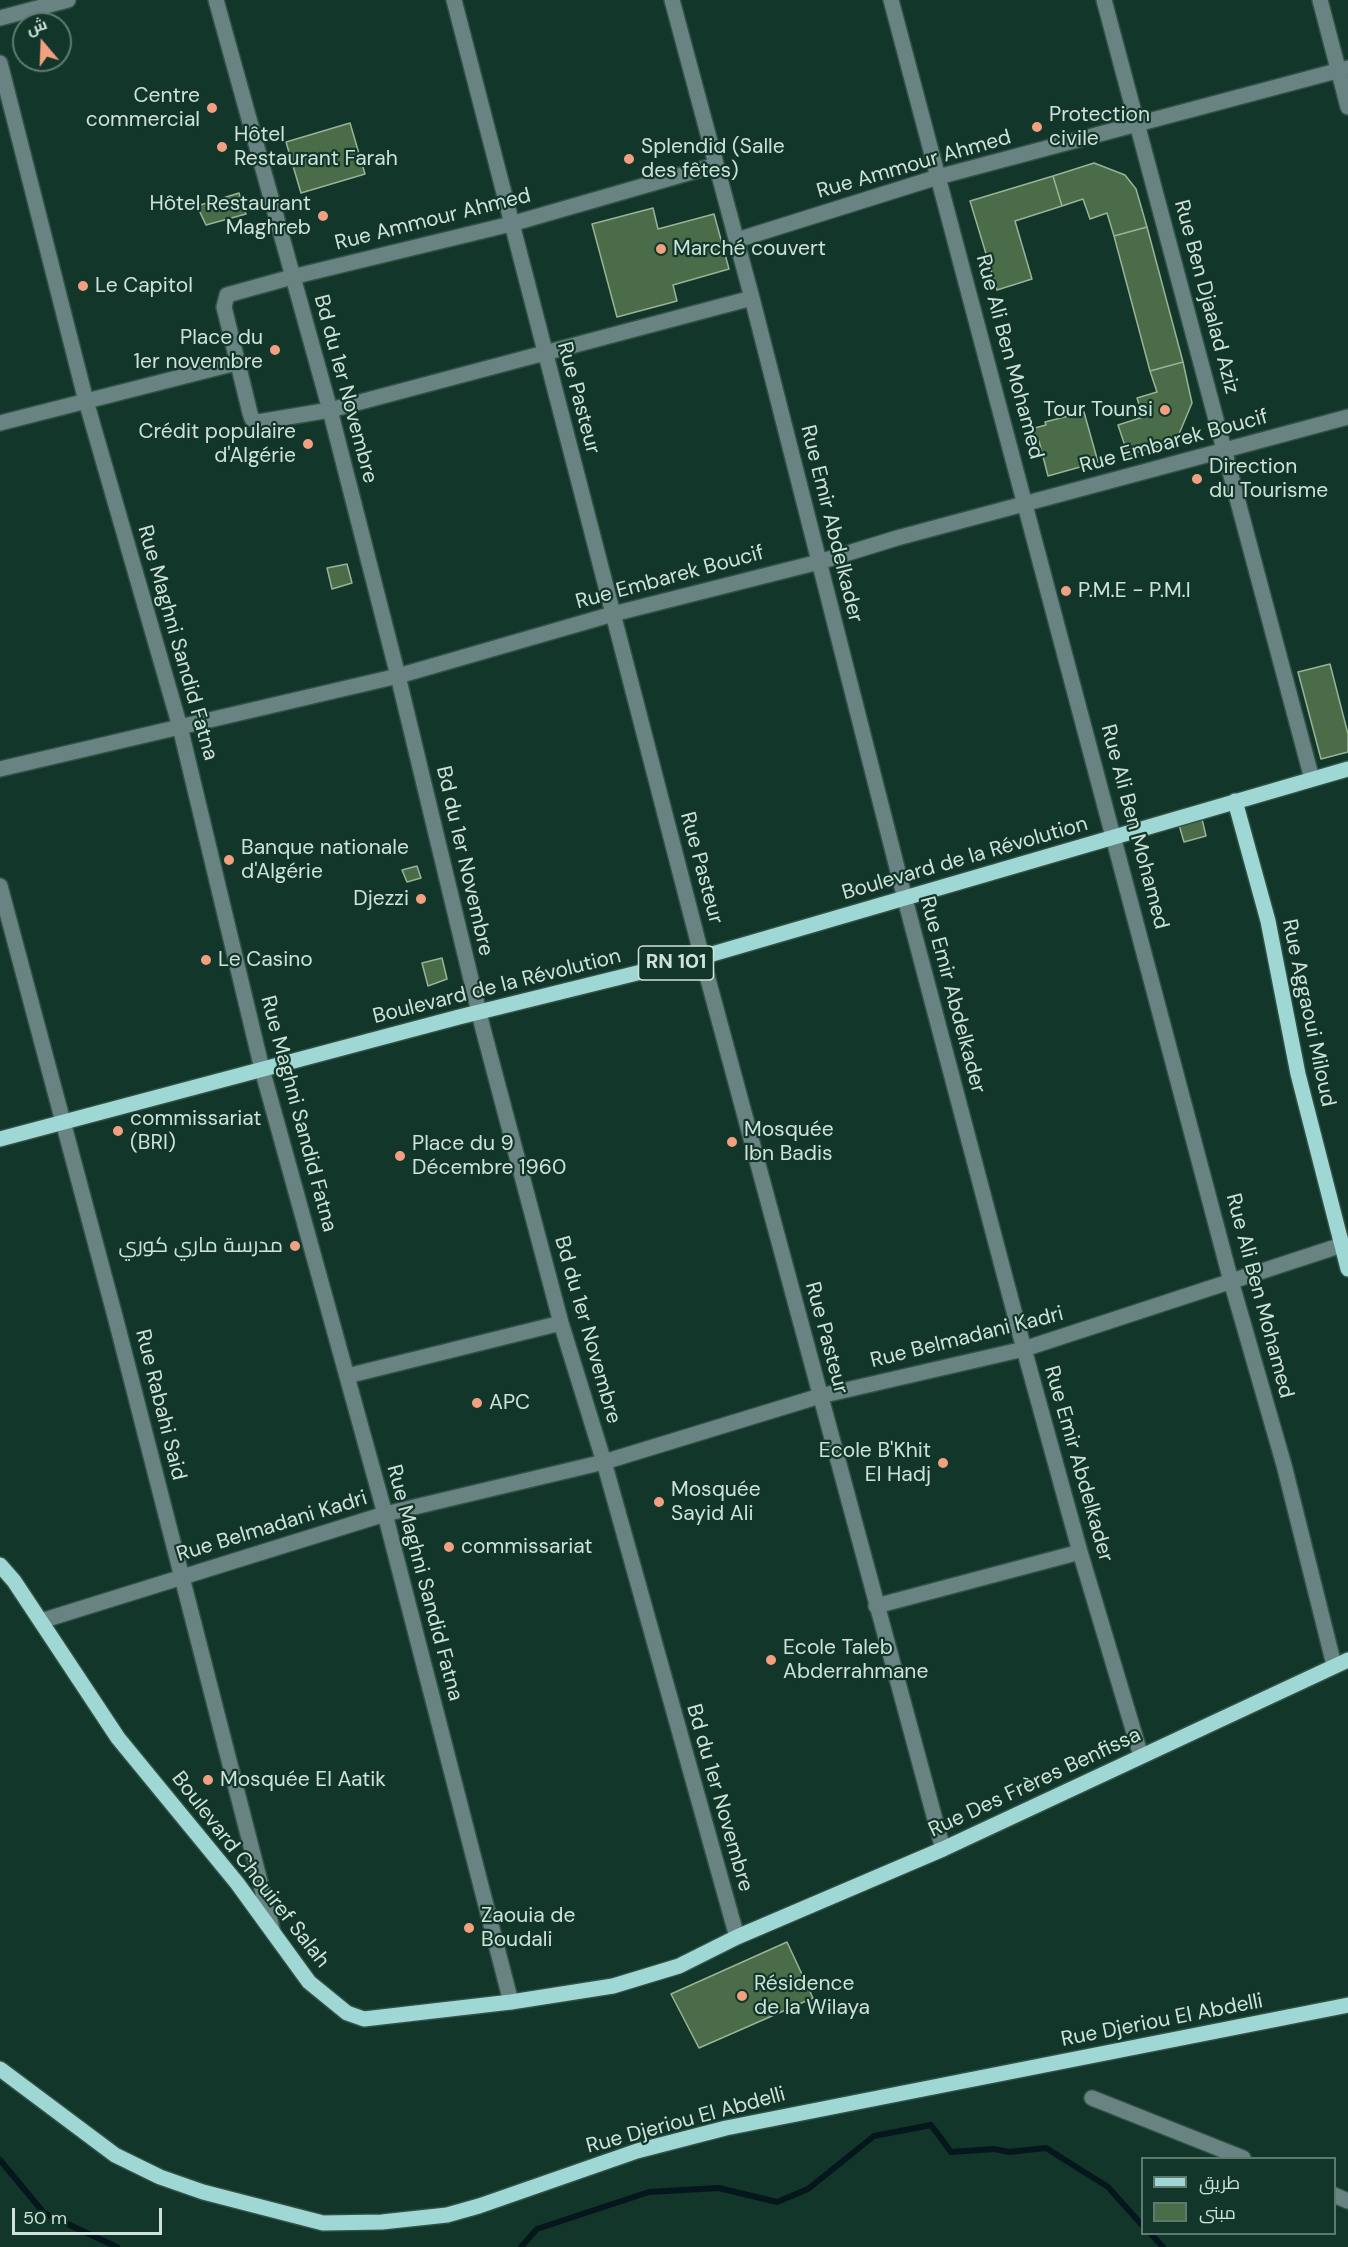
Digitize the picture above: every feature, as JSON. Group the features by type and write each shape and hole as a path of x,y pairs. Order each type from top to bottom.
{"main road":[{"name":"Boulevard de la Révolution","path":"0,1139 479,1012 702,957 1348,769"},
{"name":"Rue Aggaoui Miloud","path":"1235,801 1268,921 1298,1074 1345,1244 1348,1269"},
{"name":"Boulevard Chouiref Salah","path":"0,1565 41,1621 118,1738 237,1883 309,1982 347,2013 364,2019 512,2002 613,1986 679,1966 737,1937"},
{"name":"Rue Des Frères Benfissa","path":"737,1937 943,1850 1341,1662"},
{"name":"Rue Djeriou El Abdelli","path":"0,2069 115,2155 160,2177 203,2192 323,2223 382,2222 447,2215 638,2151 726,2127 1348,2005"}],"street":[{"path":"0,18 68,0"},
{"name":"Bd du 1er Novembre","path":"216,0 330,410 398,676 483,1029 561,1323 604,1462 737,1937"},
{"name":"Rue Pasteur","path":"454,0 702,957 943,1850"},
{"name":"Rue Emir Abdelkader","path":"672,0 752,298 904,899 1024,1349 1080,1552 1141,1756"},
{"name":"Rue Ali Ben Mohamed","path":"891,0 1027,505 1231,1281 1341,1662"},
{"name":"Rue Ben Djaalad Aziz","path":"1104,0 1139,123 1312,779"},
{"path":"1320,0 1343,69 1348,107"},
{"name":"Rue Maghni Sandid Fatna","path":"0,63 86,401 180,727 262,1069 385,1514 512,2002"},
{"name":"Rue Ammour Ahmed","path":"736,240 938,177 1343,69"},
{"name":"Rue Ammour Ahmed","path":"716,165 511,224 292,277 227,296 224,300 224,307 240,362 250,413 255,421 264,422 330,410 752,298"},
{"path":"0,423 240,362"},
{"name":"Rue Embarek Boucif","path":"0,769 398,676 612,614 819,562 897,538 1027,505 1348,417"},
{"name":"Rue Rabahi Said","path":"0,886 182,1578 273,1935"},
{"name":"Rue Belmadani Kadri","path":"41,1621 385,1514 604,1462 820,1396 1024,1349 1345,1244"},
{"path":"347,1376 561,1323"},
{"path":"876,1606 1080,1552"},
{"path":"1092,2098 1240,2157"}],"building":[{"path":"350,123 365,174 301,193 286,142"},
{"path":"1094,163 1125,175 1136,189 1147,227 1114,236 1107,213 1090,219 1083,199 1062,206 1053,176"},
{"path":"1053,176 1062,206 1015,221 1032,279 997,290 970,201"},
{"path":"239,193 246,214 206,225 197,206"},
{"name":"Marché couvert","path":"653,208 658,229 714,214 729,269 673,285 677,301 617,317 592,224"},
{"path":"1147,227 1183,362 1150,371 1114,236"},
{"name":"Tour Tounsi","path":"1183,362 1192,403 1179,434 1164,445 1128,455 1118,425 1143,417 1137,398 1157,392 1150,371"},
{"path":"1084,412 1098,462 1048,476 1039,441 1035,442 1031,429 1046,425 1045,422"},
{"path":"347,564 352,583 332,589 327,568"},
{"path":"1330,664 1348,734 1348,752 1321,759 1298,672"},
{"path":"1202,819 1206,836 1184,842 1179,825"},
{"path":"417,866 421,878 407,882 402,870"},
{"path":"442,958 447,979 428,986 422,963"},
{"name":"Résidence de la Wilaya","path":"787,1942 813,1998 699,2048 671,1994"}],"waterway":[{"path":"521,2247 537,2229 649,2192 719,2188 777,2202 808,2189 874,2136 931,2125 951,2152 994,2149 1009,2152 1046,2148 1108,2187 1141,2224"},
{"path":"0,2160 44,2213 117,2247"},
{"path":"1152,2235 1163,2247"}],"place":[{"name":"Centre commercial","path":"212,108"},
{"name":"Protection civile","path":"1037,127"},
{"name":"Hôtel Restaurant Farah","path":"222,147"},
{"name":"Splendid (Salle des fêtes)","path":"629,159"},
{"name":"Hôtel Restaurant Maghreb","path":"323,216"},
{"name":"Marché couvert","path":"661,249"},
{"name":"Le Capitol","path":"83,286"},
{"name":"Place du 1er novembre","path":"275,350"},
{"name":"Tour Tounsi","path":"1165,410"},
{"name":"Crédit populaire d'Algérie","path":"308,444"},
{"name":"Direction du Tourisme","path":"1197,479"},
{"name":"P.M.E - P.M.I","path":"1066,591"},
{"name":"Banque nationale d'Algérie","path":"229,860"},
{"name":"Djezzi","path":"421,899"},
{"name":"Le Casino","path":"206,960"},
{"name":"commissariat (BRI)","path":"118,1131"},
{"name":"Mosquée Ibn Badis","path":"732,1142"},
{"name":"Place du 9 Décembre 1960","path":"400,1156"},
{"name":"مدرسة ماري كوري","path":"295,1246"},
{"name":"APC","path":"477,1403"},
{"name":"Ecole B'Khit El Hadj","path":"943,1463"},
{"name":"Mosquée Sayid Ali","path":"659,1502"},
{"name":"commissariat","path":"449,1547"},
{"name":"Ecole Taleb Abderrahmane","path":"771,1660"},
{"name":"Mosquée El Aatik","path":"208,1780"},
{"name":"Zaouia de Boudali","path":"469,1928"},
{"name":"Résidence de la Wilaya","path":"742,1996"}]}
